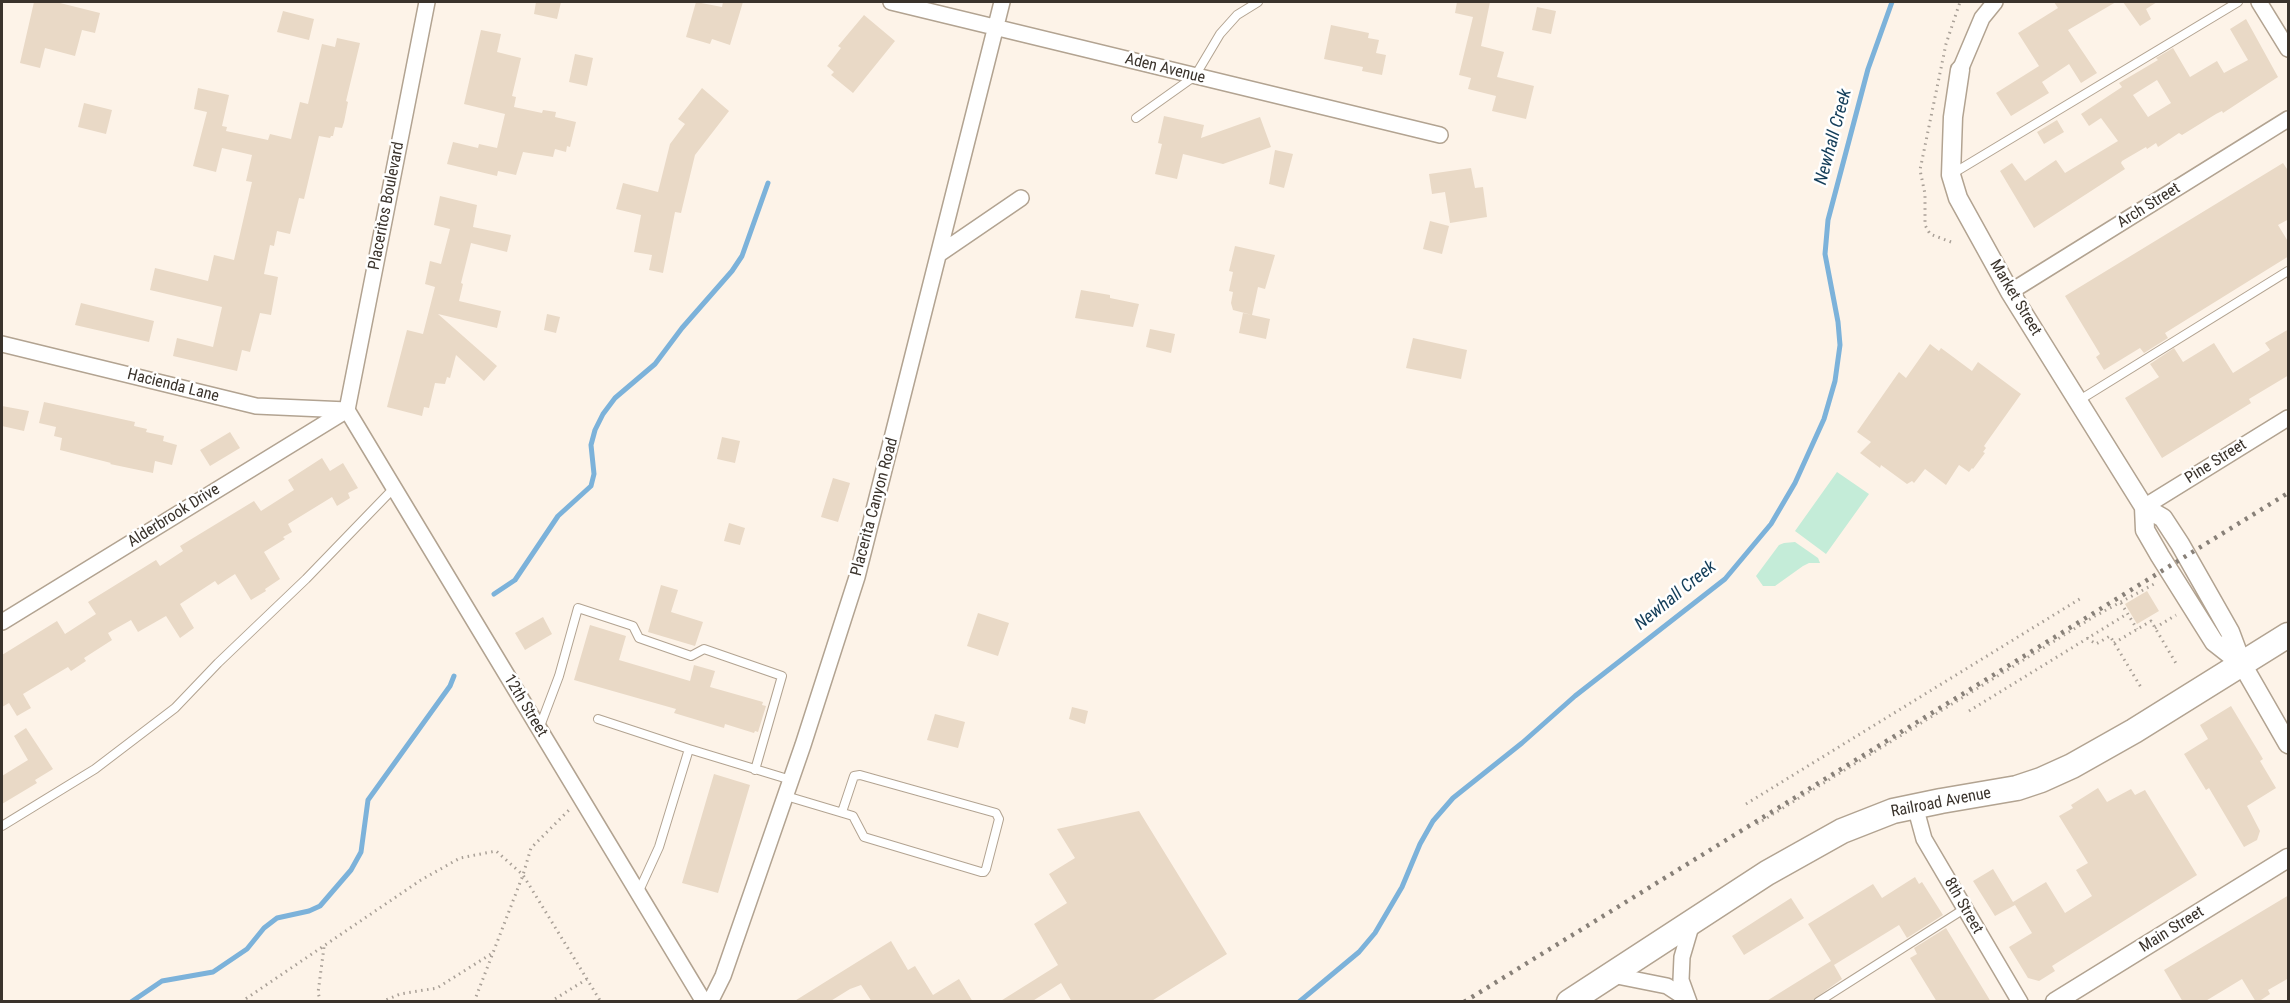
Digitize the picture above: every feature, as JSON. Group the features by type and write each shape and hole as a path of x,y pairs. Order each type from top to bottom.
{"main road":[{"name":"Railroad Avenue","path":"1569,1002 1767,873 1842,831 1876,817 1915,806 2017,788 2041,780 2072,766 2134,731 2289,635"}],"street":[{"name":"Placeritos Boulevard","path":"347,410 427,2"},
{"name":"Aden Avenue","path":"891,2 1440,135"},
{"name":"Placerita Canyon Road","path":"710,1002 723,976 786,796 857,577 1002,2"},
{"path":"1960,70 1982,18 1995,2"},
{"path":"2259,2 2289,48"},
{"name":"Market Street","path":"1960,70 1953,117 1951,175 1958,198 2010,292 2144,507 2145,530 2160,556 2214,642 2241,664 2288,742"},
{"name":"Arch Street","path":"2010,292 2289,118"},
{"path":"939,254 1021,198"},
{"name":"Hacienda Lane","path":"2,344 256,406 347,410"},
{"name":"12th Street","path":"347,410 704,1002"},
{"name":"Alderbrook Drive","path":"2,622 347,410"},
{"name":"Pine Street","path":"2144,507 2289,418"},
{"name":"8th Street","path":"1915,806 1924,839 2020,1002"},
{"name":"Main Street","path":"2055,1002 2289,858"},
{"path":"1688,1000 1681,980 1682,957 1692,923"},
{"path":"1612,975 1667,986 1688,1000"}],"lane":[{"path":"1136,118 1195,76 1220,34 1237,15 1258,2"},
{"path":"1951,175 2238,2"},
{"path":"2078,401 2289,271"},
{"path":"2,826 95,769 175,708 218,663 306,579 394,488"},
{"path":"539,729 559,676 578,608 633,626 639,638 691,656 704,649 782,676 755,770"},
{"path":"598,719 791,780"},
{"path":"638,892 659,847 689,749"},
{"path":"786,796 853,816 864,837 984,872 999,819 996,813 860,775 854,776 842,812"},
{"path":"1818,1002 1964,909"}],"path":[{"path":"1951,242 1930,234 1925,225 1925,194 1920,170 1946,44 1960,2"},
{"path":"1757,824 2095,616 2157,583"},
{"path":"1746,804 2083,597"},
{"path":"2121,603 2137,629"},
{"path":"1969,711 2127,614"},
{"path":"2155,628 2176,615"},
{"path":"2114,643 2151,621 2177,665"},
{"path":"2087,638 2096,644 2110,636 2142,689"},
{"path":"474,1002 523,875 531,848 567,812 583,801"},
{"path":"241,1002 421,880 460,858 496,851 523,875 601,1002"},
{"path":"321,1002 318,993 324,946"},
{"path":"381,1002 400,994 438,988 493,953"},
{"path":"550,1002 587,979"}],"green space":[{"path":"1837,472 1869,494 1826,554 1795,531"},
{"path":"1795,542 1818,558 1820,563 1809,563 1803,566 1775,586 1763,586 1756,576 1779,545"}],"building":[{"path":"34,2 56,2 100,13 95,33 82,30 75,56 45,48 40,68 20,63"},
{"path":"536,2 561,2 557,19 534,14"},
{"path":"696,2 722,7 723,2 743,2 730,45 712,39 710,44 686,37"},
{"path":"1457,2 1490,2 1481,46 1504,52 1497,77 1534,86 1526,119 1492,111 1496,96 1468,89 1471,78 1459,75 1473,17 1455,13"},
{"path":"2054,2 2116,2 2068,30 2097,73 2081,83 2069,64 2042,82 2049,93 2011,116 1996,93 2039,66 2018,33 2058,8"},
{"path":"2123,2 2157,2 2146,9 2151,19 2140,26"},
{"path":"1537,7 1556,11 1551,34 1532,30"},
{"path":"283,11 314,19 309,40 277,32"},
{"path":"864,15 895,41 853,93 831,75 834,72 827,66 841,48 838,46"},
{"path":"2246,19 2278,77 2223,113 2222,111 2216,114 2182,135 2179,133 2158,147 2156,143 2122,161 2125,169 2034,228 2000,171 2012,163 2025,181 2056,160 2065,173 2118,141 2101,118 2089,126 2081,114 2122,87 2119,83 2158,60 2156,58 2173,48 2190,77 2217,61 2224,73 2248,60 2230,29","holes":["2157,80 2171,103 2148,117 2133,95"]},
{"path":"1331,25 1369,33 1368,38 1379,40 1376,53 1386,55 1382,75 1362,71 1363,67 1324,59"},
{"path":"481,30 501,34 497,52 521,58 512,96 516,97 514,107 542,113 543,110 556,112 555,117 576,122 570,147 567,146 566,152 555,149 553,157 523,152 516,175 498,171 497,176 447,164 453,142 478,148 479,144 497,148 505,114 464,104"},
{"path":"337,38 360,43 346,101 348,102 344,122 342,128 335,127 333,136 330,138 319,136 304,199 299,198 290,234 277,231 274,246 270,245 264,274 278,277 271,315 260,313 250,352 242,350 237,371 173,356 177,338 213,347 222,307 150,290 155,268 208,281 214,255 234,260 252,182 246,181 252,155 222,148 216,172 193,166 207,112 194,109 198,88 229,95 222,126 227,127 226,131 268,140 270,134 291,139 300,102 308,104 322,44 335,47"},
{"path":"575,54 593,58 587,86 569,82"},
{"path":"702,88 729,111 695,155 681,213 675,212 663,273 649,270 652,255 634,252 641,215 616,209 623,183 658,192 670,144 685,124 678,119"},
{"path":"84,103 112,110 106,134 78,127"},
{"path":"1164,116 1204,125 1201,138 1260,117 1271,147 1223,164 1183,154 1177,179 1155,174 1162,144 1158,143"},
{"path":"2057,120 2064,132 2044,144 2037,132"},
{"path":"1275,150 1293,154 1284,188 1269,184"},
{"path":"2283,163 2289,172 2289,219 2278,225 2289,243 2289,256 2165,333 2168,338 2144,353 2140,348 2104,370 2096,357 2100,354 2065,296"},
{"path":"1471,168 1475,188 1483,187 1487,217 1450,223 1445,192 1432,194 1429,174"},
{"path":"440,196 477,205 473,227 511,235 507,252 471,243 461,283 463,284 459,301 501,311 497,328 438,314 497,366 484,381 456,355 450,378 447,377 445,384 435,383 429,408 424,407 422,416 387,407 407,330 423,334 435,287 425,284 430,261 441,264 450,229 434,225"},
{"path":"1430,221 1449,226 1442,254 1423,249"},
{"path":"1235,246 1275,255 1265,289 1258,287 1252,315 1233,310 1231,303 1233,292 1229,291 1233,272 1229,271"},
{"path":"1081,290 1110,295 1110,298 1139,304 1133,327 1075,318"},
{"path":"81,303 154,321 149,342 75,325"},
{"path":"1243,313 1270,319 1266,339 1239,333"},
{"path":"547,314 560,317 556,333 544,330"},
{"path":"1150,329 1175,334 1171,353 1146,347"},
{"path":"2289,329 2289,375 2249,399 2251,403 2162,458 2125,398 2159,377 2150,364 2174,348 2183,362 2214,343 2233,373 2270,350 2265,343"},
{"path":"1413,338 1467,350 1461,379 1406,368"},
{"path":"1930,344 1939,351 1941,348 1972,371 1978,362 2021,394 1984,446 1986,448 1983,452 1985,453 1973,469 1969,472 1959,465 1946,485 1925,469 1914,483 1912,481 1907,484 1881,465 1880,468 1860,453 1871,442 1857,432 1899,372 1906,378"},
{"path":"44,402 135,422 134,426 147,429 146,432 164,436 163,441 177,445 172,465 155,461 153,473 60,450 62,438 54,436 56,427 39,423"},
{"path":"2,406 29,411 24,431 2,426"},
{"path":"230,432 240,448 210,466 200,450"},
{"path":"722,437 740,441 735,463 717,459"},
{"path":"322,458 330,471 343,463 358,488 348,493 350,498 337,506 332,497 288,524 292,532 264,552 280,579 265,589 266,591 251,600 235,574 218,585 215,581 180,604 194,628 180,638 166,616 138,632 131,620 108,633 112,640 84,658 86,661 71,671 68,667 23,694 31,708 17,716 9,703 2,707 2,655 57,621 65,634 96,614 88,602 156,560 160,566 183,551 180,546 254,501 261,511 294,490 288,480"},
{"path":"833,478 850,483 838,522 821,517"},
{"path":"729,523 745,528 740,545 724,541"},
{"path":"661,585 678,590 671,612 703,622 695,646 648,632"},
{"path":"2147,591 2159,611 2137,624 2125,604"},
{"path":"978,613 1009,623 998,656 967,646"},
{"path":"543,617 552,634 525,650 515,633"},
{"path":"590,625 626,636 619,660 690,681 694,665 715,671 710,687 763,702 762,705 766,706 758,732 754,733 725,724 724,728 674,713 676,709 574,680"},
{"path":"2231,706 2263,759 2260,761 2276,788 2247,806 2260,831 2257,840 2244,847 2209,788 2206,790 2184,754 2208,739 2200,725"},
{"path":"1072,707 1088,711 1085,724 1069,719"},
{"path":"935,714 965,722 958,748 927,740"},
{"path":"26,728 53,769 35,780 37,783 2,804 2,776 28,760 14,736"},
{"path":"714,774 750,785 718,893 682,883"},
{"path":"2098,788 2107,802 2131,789 2135,795 2145,790 2197,875 2052,966 2055,971 2039,981 2028,978 2009,947 2032,933 2015,905 1995,916 1973,881 1993,869 2013,902 2046,882 2065,913 2092,896 2076,870 2088,863 2059,816 2073,808 2071,805"},
{"path":"1139,811 1227,954 1150,1002 1072,1002 1061,983 1031,1002 999,1002 1058,965 1034,924 1067,903 1049,874 1075,858 1057,829"},
{"path":"1915,877 1919,884 1922,882 1943,915 1907,938 1899,925 1834,965 1842,979 1810,1002 1765,1002 1831,961 1808,924 1873,884 1882,898"},
{"path":"2289,895 2289,978 2268,990 2270,994 2258,1002 2242,979 2204,1002 2183,1002 2164,970"},
{"path":"1791,898 1804,918 1744,955 1732,936"},
{"path":"1946,928 1991,1002 1937,1002 1910,958 1917,954 1914,948"},
{"path":"891,941 908,970 915,966 933,995 959,979 973,1002 872,1002 861,985 829,1002 793,1002"}],"waterway":[{"name":"Newhall Creek","path":"1299,1002 1359,952 1375,933 1402,887 1420,844 1433,821 1453,798 1522,743 1575,696 1725,579 1771,524 1795,483 1824,419 1835,381 1840,345 1825,254 1828,220 1868,69 1892,2"},
{"path":"494,594 515,580 558,516 591,486 594,474 591,445 603,414 615,398 655,364 682,328 732,271 742,256 768,183"},
{"path":"131,1002 162,981 213,972 247,949 264,928 277,918 309,911 320,906 351,870 361,852 368,800 450,686 454,676"}],"railway":[{"path":"1464,1002 2288,493"}]}
